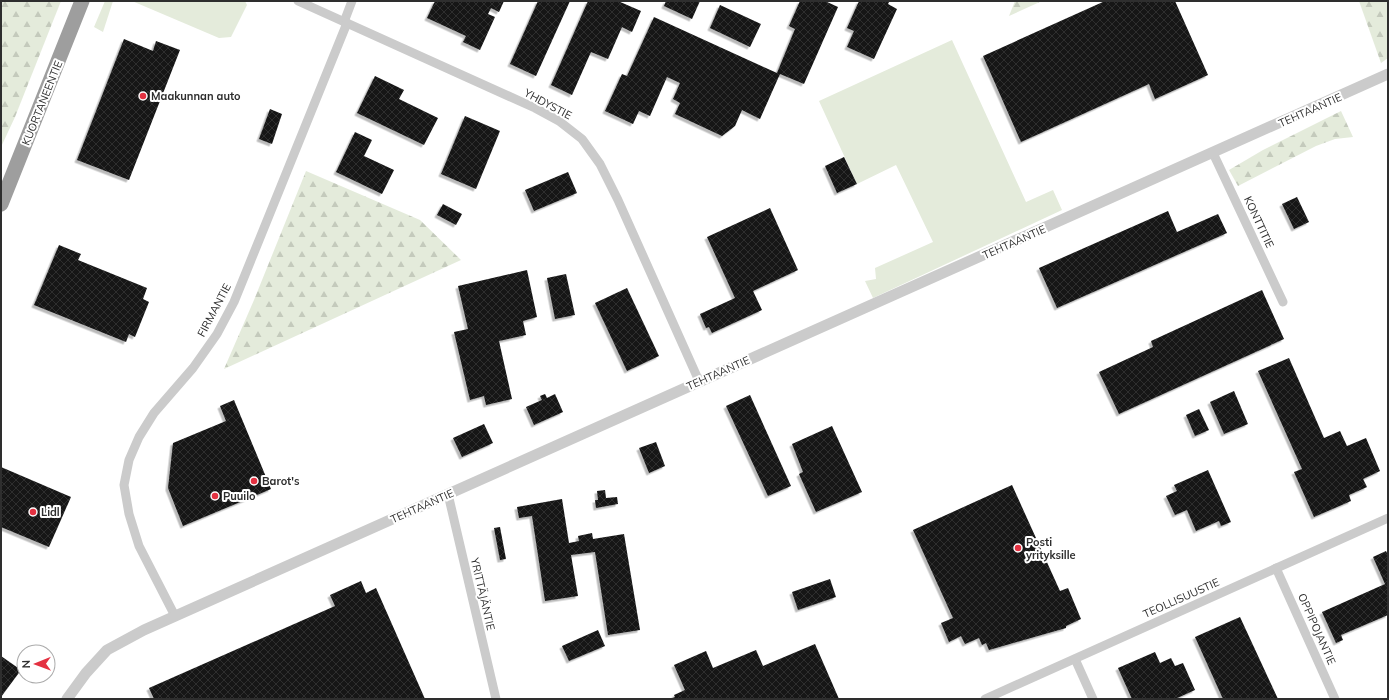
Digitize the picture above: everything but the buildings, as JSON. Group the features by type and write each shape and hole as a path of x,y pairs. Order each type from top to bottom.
{"highway":[{"name":"KUORTANEENTIE","path":"1,204 82,1"}],"street":[{"name":"YHDYSTIE","path":"298,1 535,108 559,121 582,139 600,164 618,200 698,381"},
{"name":"FIRMANTIE","path":"175,616 139,546 129,514 124,485 129,460 139,437 154,413 193,368 213,340 234,302 352,1"},
{"name":"TEHTAANTIE","path":"67,699 86,673 107,650 144,630 698,381 1388,74"},
{"name":"KONTTITIE","path":"1213,153 1283,302"},
{"name":"YRITTÄJÄNTIE","path":"448,494 496,699"},
{"name":"TEOLLISUUSTIE","path":"985,699 1388,518"},
{"name":"OPPIPOJANTIE","path":"1276,568 1335,699"},
{"path":"1075,659 1093,699"}],"green space":[{"path":"1,1 61,1 15,117 1,147"},
{"path":"105,1 113,1 103,32 94,27"},
{"path":"132,1 245,1 247,5 231,37 219,38"},
{"path":"1015,1 1042,1 1009,16"},
{"path":"1359,1 1388,1 1388,58 1381,63"},
{"path":"952,40 1026,202 1053,190 1062,210 873,298 865,281 876,279 875,268 933,242 896,165 857,184 819,101"},
{"path":"1341,111 1353,137 1335,139 1316,146 1238,186 1229,170 1263,150"},
{"path":"306,171 420,220 461,260 224,369 254,300"}],"place":[{"name":"Maakunnan auto","path":"143,96"},
{"name":"Barot's","path":"254,481"},
{"name":"Puuilo","path":"215,496"},
{"name":"Lidl","path":"33,512"},
{"name":"Posti yrityksille","path":"1018,548"}]}
